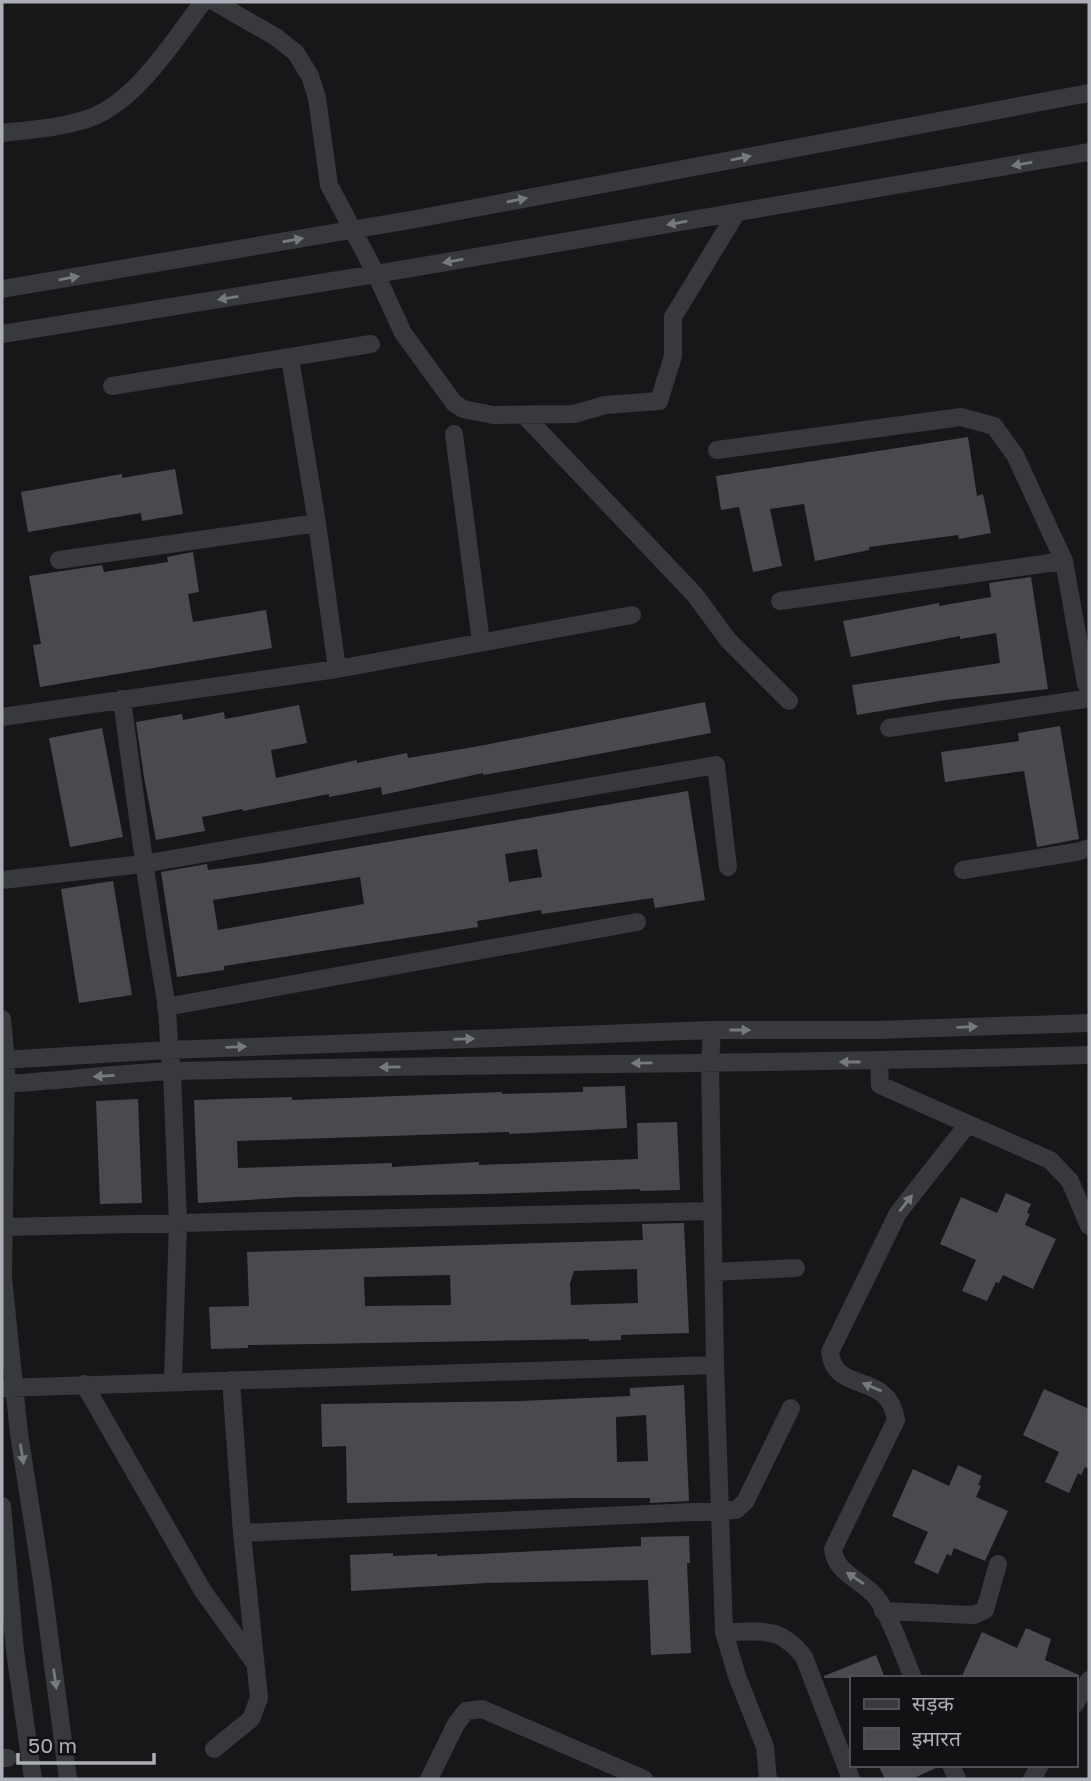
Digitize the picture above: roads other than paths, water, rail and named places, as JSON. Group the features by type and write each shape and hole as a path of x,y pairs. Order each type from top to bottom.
{"street":[{"path":"2,133 60,127 90,118 124,98 203,2"},
{"path":"215,2 276,37 296,53 310,76 317,98 330,185 403,333 454,403 463,409 493,415 574,414 606,405 659,401 673,356 673,317 737,212"},
{"path":"2,289 353,230 1089,93"},
{"path":"2,334 376,274 1089,152"},
{"path":"112,386 371,344"},
{"path":"290,358 337,668"},
{"path":"524,415 695,595 728,640 789,701"},
{"path":"717,450 961,417 994,426 1015,455 1064,561 1087,692 889,728"},
{"path":"454,434 481,642"},
{"path":"59,560 317,523"},
{"path":"780,601 1064,561"},
{"path":"2,717 337,668 632,615"},
{"path":"122,699 143,864 166,1007 168,1050 173,1071 178,1223 173,1381"},
{"path":"2,880 143,864 716,765 728,867"},
{"path":"963,870 1089,848"},
{"path":"166,1007 637,922"},
{"path":"2,1019 5,1210 3,1278 8,1387 68,1779"},
{"path":"4,1060 168,1050 712,1030 877,1030 1089,1023"},
{"path":"712,1030 710,1062 715,1365 724,1632 737,1676 765,1747 768,1779"},
{"path":"4,1084 173,1071 710,1062 879,1062 1089,1055"},
{"path":"879,1062 880,1085 1050,1160 1070,1181 1089,1226"},
{"path":"912,1676 879,1600 867,1586 839,1567 832,1549 896,1420 894,1405 884,1392 836,1372 830,1352 898,1213 961,1121"},
{"path":"3,1227 713,1211"},
{"path":"714,1272 796,1268"},
{"path":"8,1387 715,1365"},
{"path":"214,1749 251,1719 259,1698 242,1533 231,1380"},
{"path":"84,1384 203,1591 256,1665"},
{"path":"242,1533 720,1513 736,1510 745,1502 791,1408"},
{"path":"2,1506 15,1651 33,1779"},
{"path":"883,1611 974,1615 985,1610 998,1564"},
{"path":"724,1632 775,1633 792,1642 804,1657 851,1779"},
{"path":"1077,1701 1089,1680"},
{"path":"429,1779 456,1724 466,1711 482,1709 611,1773 644,1779"}]}
